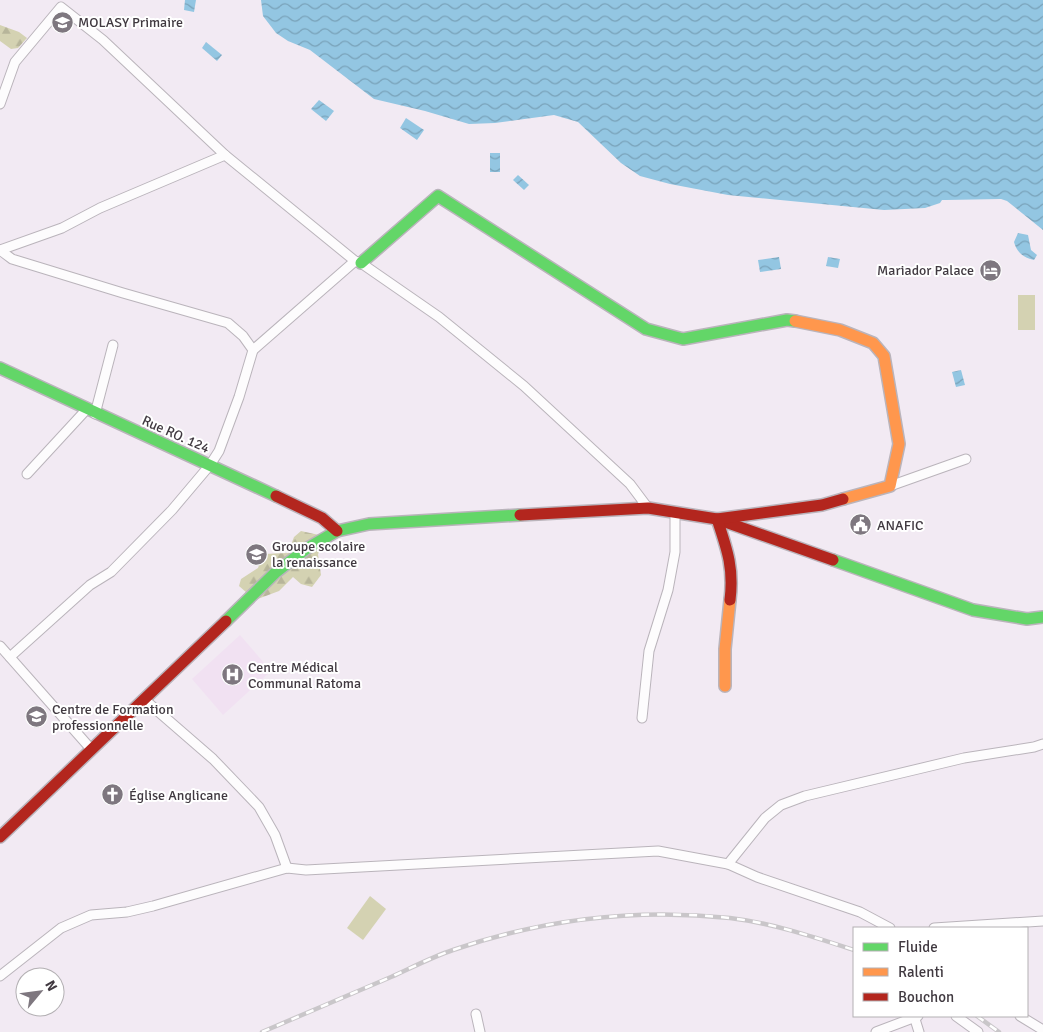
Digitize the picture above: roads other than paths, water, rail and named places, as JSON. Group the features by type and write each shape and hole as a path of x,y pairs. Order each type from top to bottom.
{"street":[{"path":"0,104 15,62 61,7 103,40 225,155 358,262 439,317 524,386 630,484 648,508"},
{"path":"0,250 62,228 100,208 225,155"},
{"path":"10,657 90,585 111,572 172,510 210,465 219,451 239,397 253,350 438,196 646,329 683,339 787,320 840,330 873,343 884,356 899,444 890,486"},
{"path":"0,250 12,259 228,323 243,336 253,350"},
{"path":"27,474 91,412 114,345"},
{"name":"Rue RO. 124","path":"1,370 322,518 337,531"},
{"path":"717,519 822,505 890,486 966,459"},
{"path":"0,837 145,700 274,573 306,549 337,531 369,524 648,508 717,519 973,610 1028,619 1043,617"},
{"path":"642,718 649,652 668,590 675,552 675,512"},
{"path":"717,519 730,559 732,584 725,649 725,686"},
{"path":"0,646 91,749"},
{"path":"145,700 213,759 259,807 275,835 287,868"},
{"path":"728,864 766,818 781,805 805,796 964,758 1043,744"},
{"path":"0,976 62,928 91,915 127,912 287,868 306,870 658,851 728,864 757,877 860,912 888,927"},
{"path":"950,927 1043,921"},
{"path":"476,1014 480,1032"},
{"path":"876,1032 914,1017"},
{"path":"916,1017 919,1032"},
{"path":"957,1017 978,1032"},
{"path":"1022,1017 1043,1030"}],"water":[{"path":"185,0 196,0 194,12 184,10"},
{"path":"261,0 1043,0 1043,230 1007,201 1001,199 942,200 940,203 925,208 884,210 728,195 670,184 640,176 621,163 578,122 554,115 495,123 469,124 374,99 310,50 288,41 276,33 263,16"},
{"path":"206,42 222,55 217,61 202,48"},
{"path":"319,100 334,111 326,121 311,109"},
{"path":"406,118 424,130 417,140 400,128"},
{"path":"490,153 500,153 500,172 490,172"},
{"path":"518,175 529,185 524,190 513,180"},
{"path":"1018,233 1028,235 1031,250 1037,255 1034,260 1027,258 1017,249 1014,242"},
{"path":"779,257 781,269 760,272 758,260"},
{"path":"828,257 840,259 838,268 826,266"},
{"path":"961,370 965,385 956,387 952,372"}],"railway":[{"path":"262,1032 453,950 521,931 590,919 659,914 730,918 777,927 853,950"},
{"path":"978,1017 999,1032"}],"place":[{"name":"MOLASY Primaire","path":"62,22"},
{"name":"Mariador Palace","path":"990,270"},
{"name":"ANAFIC","path":"861,525"},
{"name":"Groupe scolaire la renaissance","path":"256,554"},
{"name":"Centre Médical Communal Ratoma","path":"232,675"},
{"name":"Centre de Formation professionnelle","path":"36,717"},
{"name":"Église Anglicane","path":"113,795"}]}
